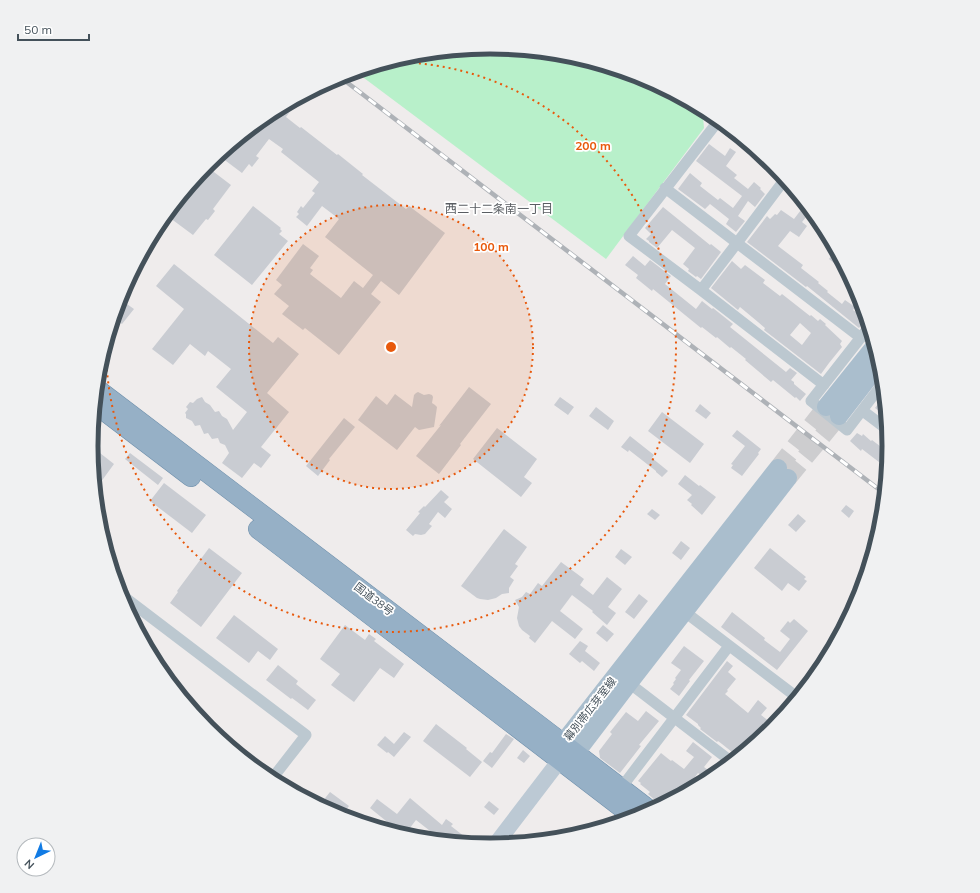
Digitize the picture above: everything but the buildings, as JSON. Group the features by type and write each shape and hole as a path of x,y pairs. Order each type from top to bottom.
{"highway":[{"name":"国道38号","path":"101,392 423,637 616,794 631,813"},
{"name":"国道38号","path":"100,407 566,753"},
{"name":"国道38号","path":"616,794 644,807"}],"main road":[{"path":"868,342 833,412 875,369"},
{"name":"幕別帯広芽室線","path":"783,473 685,612 628,683 566,753 783,473"},
{"path":"500,839 566,753"}],"street":[{"path":"715,125 629,236 824,385"},
{"path":"701,290 781,184"},
{"path":"665,188 868,342 824,385 811,401 848,430 878,390"},
{"path":"863,411 882,425"},
{"path":"129,600 306,735 275,775"},
{"path":"685,612 793,695"},
{"path":"616,794 729,646"},
{"path":"628,683 728,759"}],"green space":[{"path":"490,54 541,57 592,67 616,75 664,94 703,117 704,128 606,259 361,76 388,67 439,57"}],"tunnel":[{"path":"778,468 826,407"},
{"path":"788,478 839,416"}],"railway":[{"path":"346,82 880,490"}],"district":[{"name":"西二十二条南一丁目","path":"499,208"}]}
